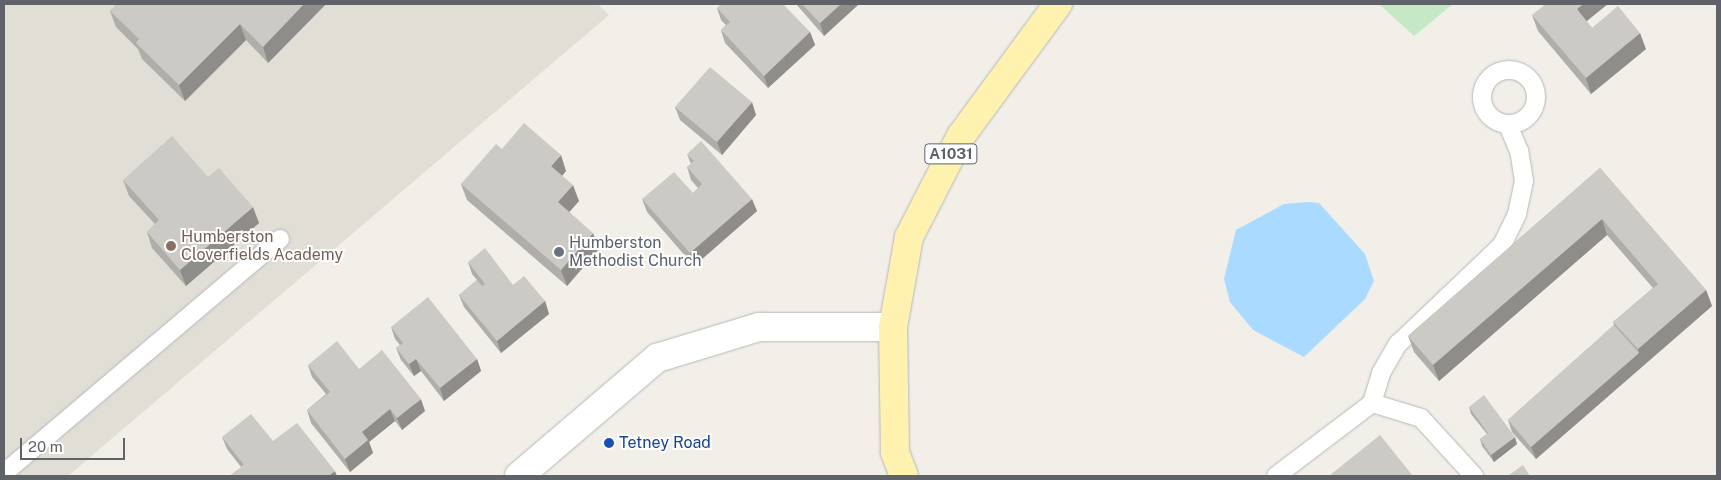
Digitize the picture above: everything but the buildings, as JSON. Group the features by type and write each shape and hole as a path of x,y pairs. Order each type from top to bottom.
{"main road":[{"name":"A1031","path":"904,476 895,452 893,328 910,237 961,136 1058,4"},
{"path":"519,476 657,358 760,327 893,328"}],"lane":[{"path":"1276,476 1372,403 1381,373 1398,344 1502,245 1517,214 1524,181 1519,151 1508,125"},
{"path":"4,473 280,239"},
{"path":"1372,403 1421,418 1474,476"}],"shaded area":[{"name":"Humberston Cloverfields Academy","path":"4,4 598,4 609,15 68,476 4,476"}],"green space":[{"path":"1379,4 1453,4 1414,36"}],"water":[{"path":"1319,203 1365,254 1374,281 1365,299 1304,357 1253,330 1230,302 1224,279 1236,230 1284,204"}],"place":[{"name":"Humberston Cloverfields Academy","path":"171,246"},
{"name":"Humberston Methodist Church","path":"559,252"},
{"name":"Tetney Road","path":"609,443"}]}
